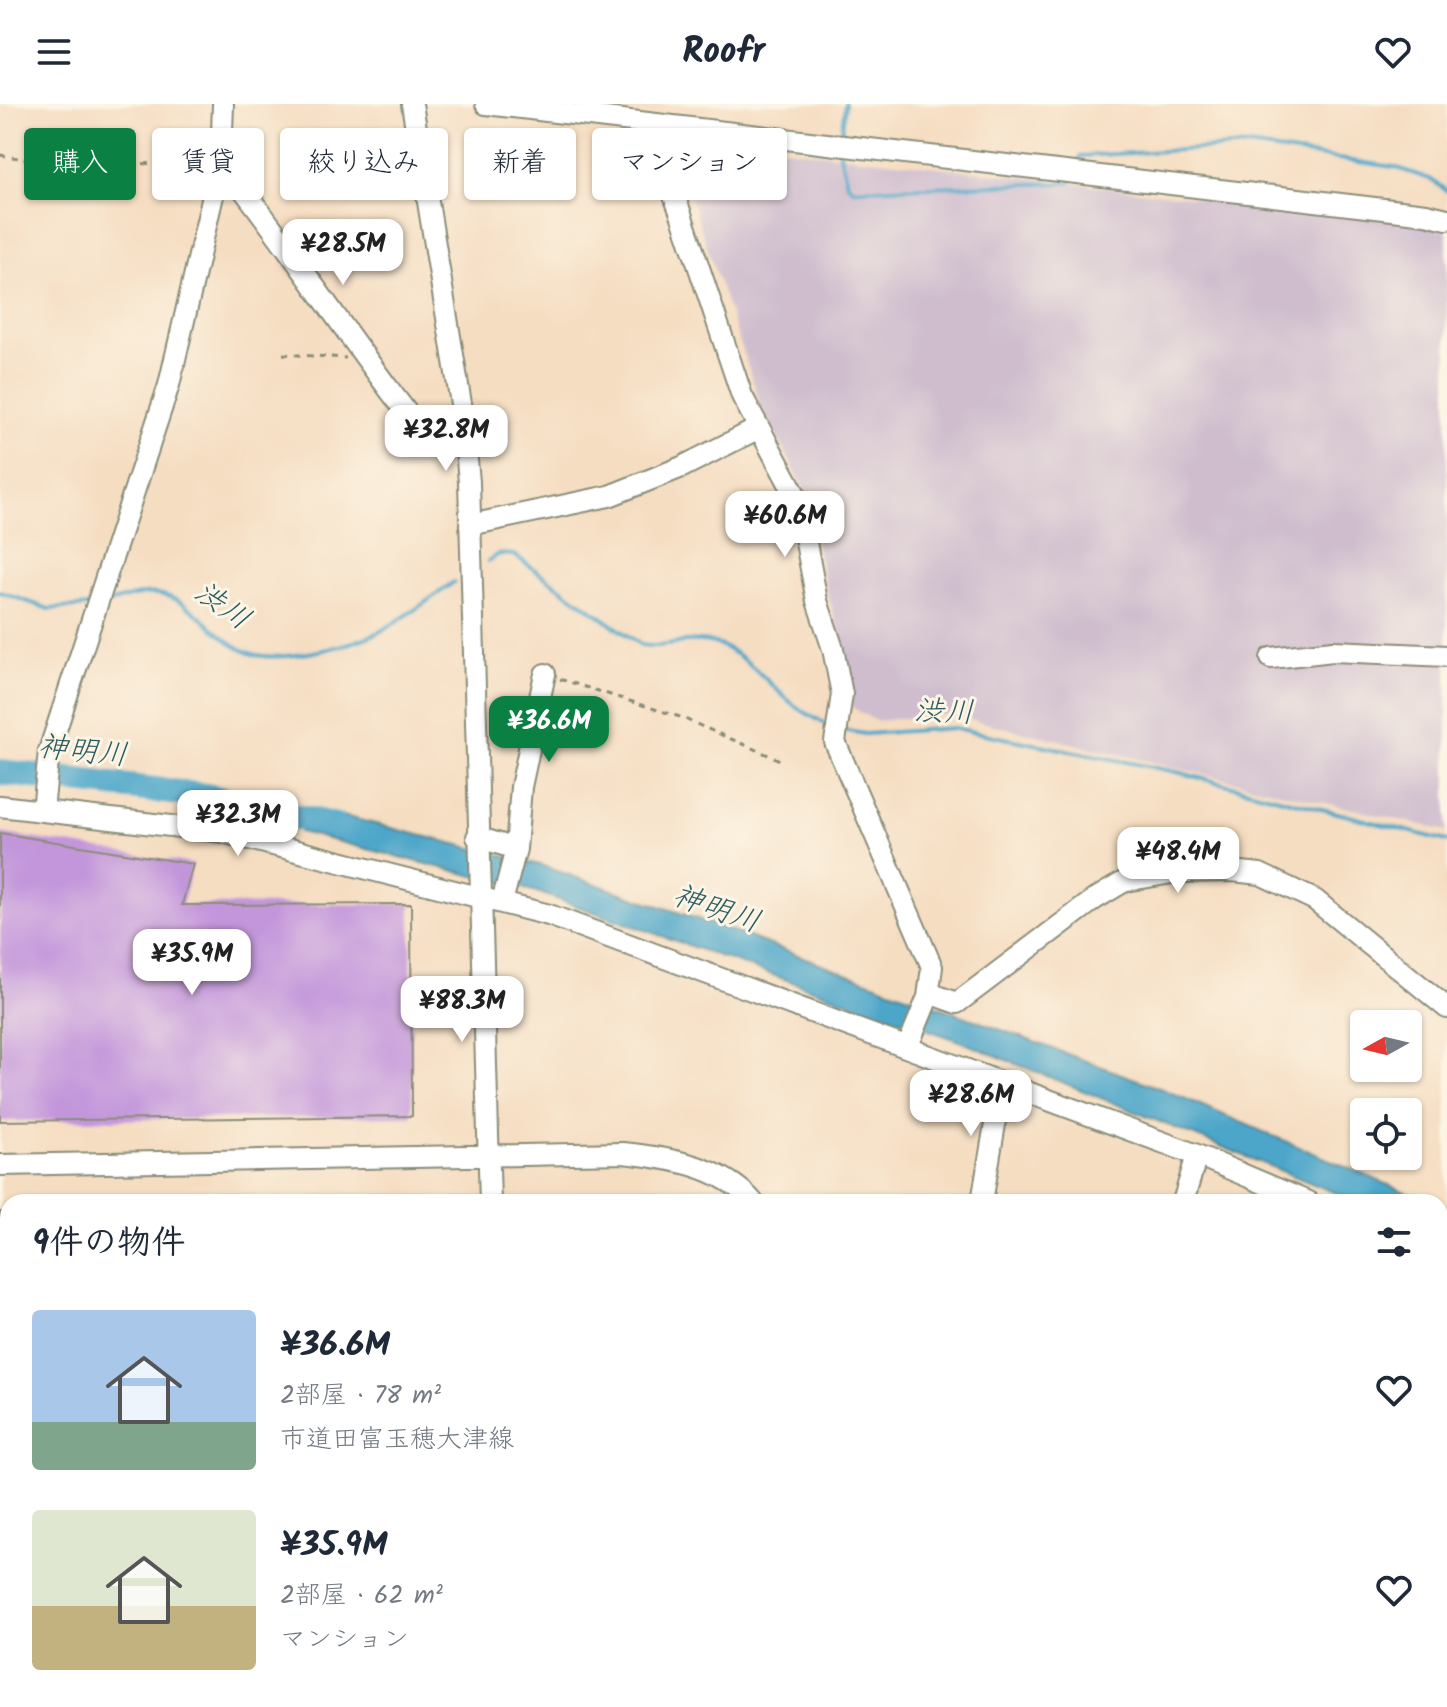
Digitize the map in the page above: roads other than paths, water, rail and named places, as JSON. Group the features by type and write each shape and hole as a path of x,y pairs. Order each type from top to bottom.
{"street":[{"path":"222,128 223,104"},
{"path":"412,104 463,416 470,525 478,890 490,1194"},
{"path":"486,104 1426,214 1447,219"},
{"path":"646,125 757,429 798,500 809,565 842,694 835,742 932,967 928,995 910,1041"},
{"path":"43,805 49,751 169,385 212,200"},
{"path":"253,200 281,235 366,361 411,418 420,423 463,416"},
{"path":"470,525 609,496 682,467 757,429"},
{"path":"1271,658 1333,651 1447,656"},
{"path":"504,896 516,852 521,787 545,674"},
{"path":"0,806 43,805 222,832 504,896 549,915 910,1041 1002,1082 1197,1155 1289,1194"},
{"path":"477,840 516,852"},
{"path":"928,995 957,1003 1095,899 1125,881 1178,872 1232,871 1260,874 1315,900 1447,1008"},
{"path":"983,1194 1002,1082"},
{"path":"0,1165 623,1153 681,1162 728,1180 744,1194"},
{"path":"1185,1194 1197,1155"}],"water":[{"path":"303,806 540,865 735,932 1165,1090 1410,1194 1338,1194 960,1041 534,891 300,832"}],"waterway":[{"path":"841,137 845,104"},
{"path":"1074,168 1081,156 1249,146 1394,167 1430,179 1447,191"},
{"path":"839,150 847,183 853,189 1070,183 1071,180"},
{"name":"渋川","path":"488,561 499,554 514,555 641,645 705,641 725,648 745,660 798,708 830,726"},
{"name":"渋川","path":"103,605 144,594 160,594 188,607 239,648 253,654 282,656 337,647 370,636 401,619 454,582"},
{"name":"渋川","path":"0,592 49,609 90,606"},
{"name":"渋川","path":"842,730 865,734 954,728 1177,772 1447,841"},
{"name":"神明川","path":"0,772 206,796 336,826"}]}
